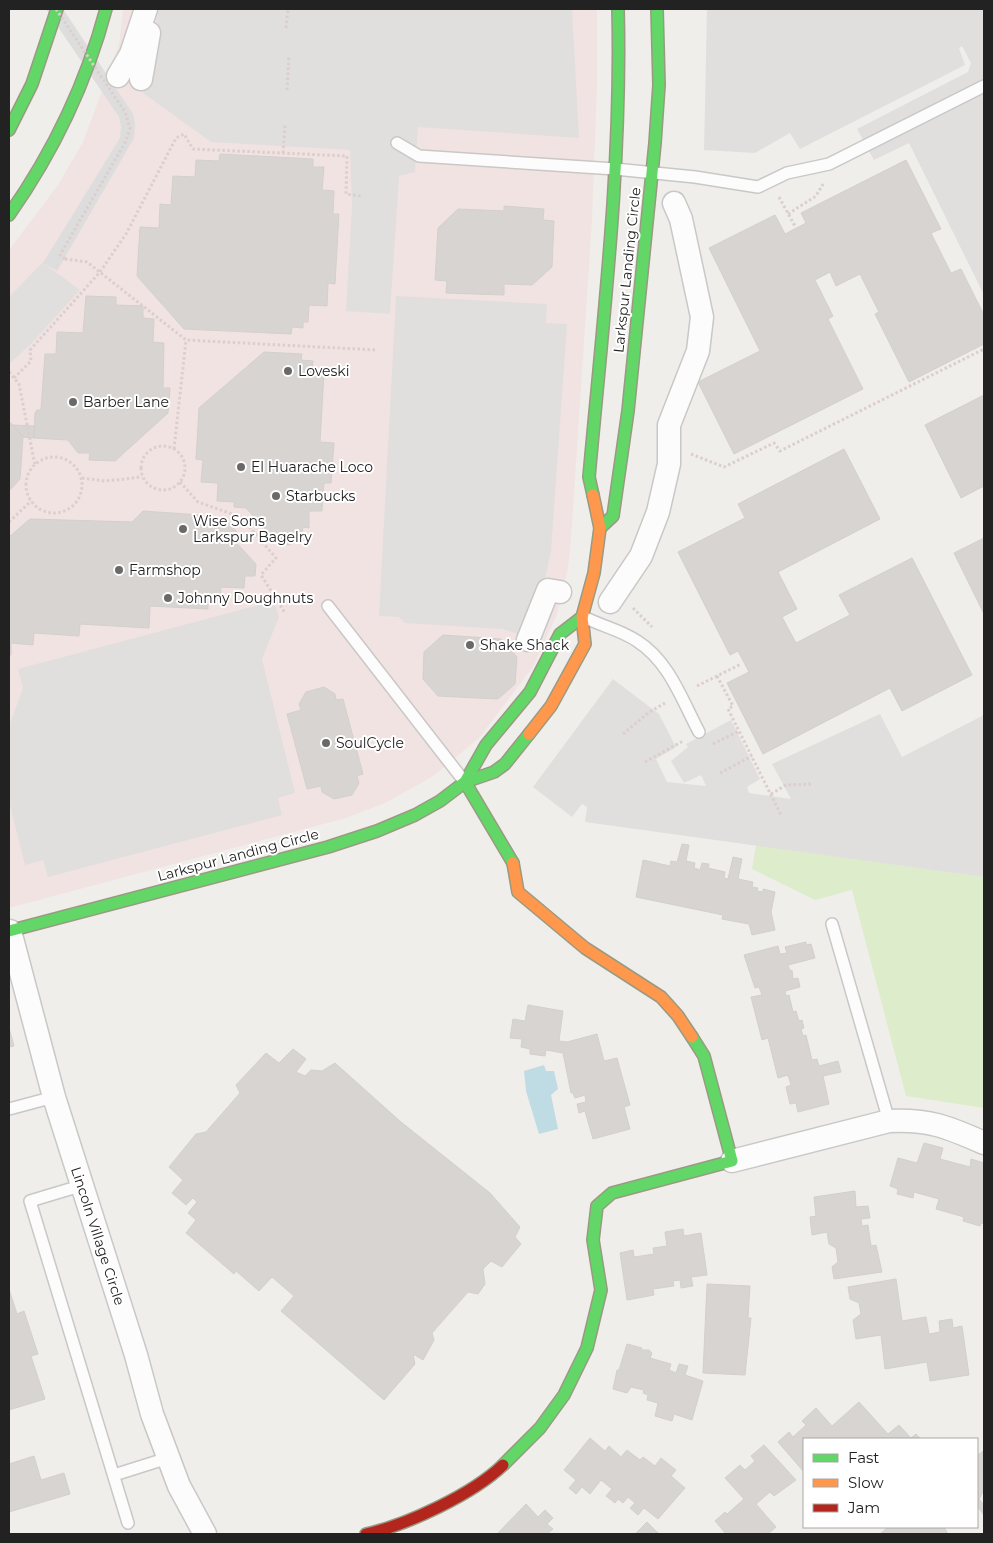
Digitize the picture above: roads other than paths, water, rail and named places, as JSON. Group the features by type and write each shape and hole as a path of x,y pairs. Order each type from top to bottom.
{"main road":[{"path":"9,130 32,84 56,9"},
{"path":"9,215 44,163 70,113 92,61 106,9"},
{"name":"Larkspur Landing Circle","path":"9,930 354,840 415,814 440,801 465,782 494,772 505,764 551,706 584,644 582,617 594,573 600,528 589,477 609,260 615,169 620,84 618,9"},
{"name":"Larkspur Landing Circle","path":"600,528 613,516 628,411 659,84 657,9"},
{"name":"Larkspur Landing Circle","path":"465,782 482,751 530,692 560,634 582,617"},
{"path":"366,1534 384,1530 469,1492 497,1471 517,1452 540,1428 564,1395 587,1348 601,1290 593,1240 597,1206 612,1193 732,1161 704,1056 678,1016 661,997 585,948 518,892 513,863 465,782"}],"street":[{"path":"118,76 130,54 146,9"},
{"path":"141,79 155,9"},
{"path":"610,602 641,556 658,512 668,460 669,425 698,351 702,317 681,219 674,203"},
{"path":"528,640 548,590 560,592"},
{"name":"Lincoln Village Circle","path":"9,930 80,1186 168,1458 179,1486 205,1534"},
{"path":"732,1161 889,1121 916,1120 940,1125 984,1143"}],"lane":[{"path":"397,143 419,156 615,169 758,188 787,173 829,164 984,86"},
{"path":"328,606 465,782"},
{"path":"582,617 636,640 654,655 673,682 699,732"},
{"path":"832,924 889,1121"},
{"path":"9,1109 54,1097"},
{"path":"80,1186 30,1201 128,1523"},
{"path":"114,1475 168,1458"}],"water":[{"path":"544,1065 546,1071 554,1071 558,1089 551,1095 558,1129 539,1134 526,1091 524,1071"}],"place":[{"name":"Loveski","path":"288,371"},
{"name":"Barber Lane","path":"73,402"},
{"name":"El Huarache Loco","path":"241,467"},
{"name":"Starbucks","path":"276,496"},
{"name":"Wise Sons Larkspur Bagelry","path":"183,529"},
{"name":"Farmshop","path":"119,570"},
{"name":"Johnny Doughnuts","path":"168,598"},
{"name":"Shake Shack","path":"470,645"},
{"name":"SoulCycle","path":"326,743"}]}
